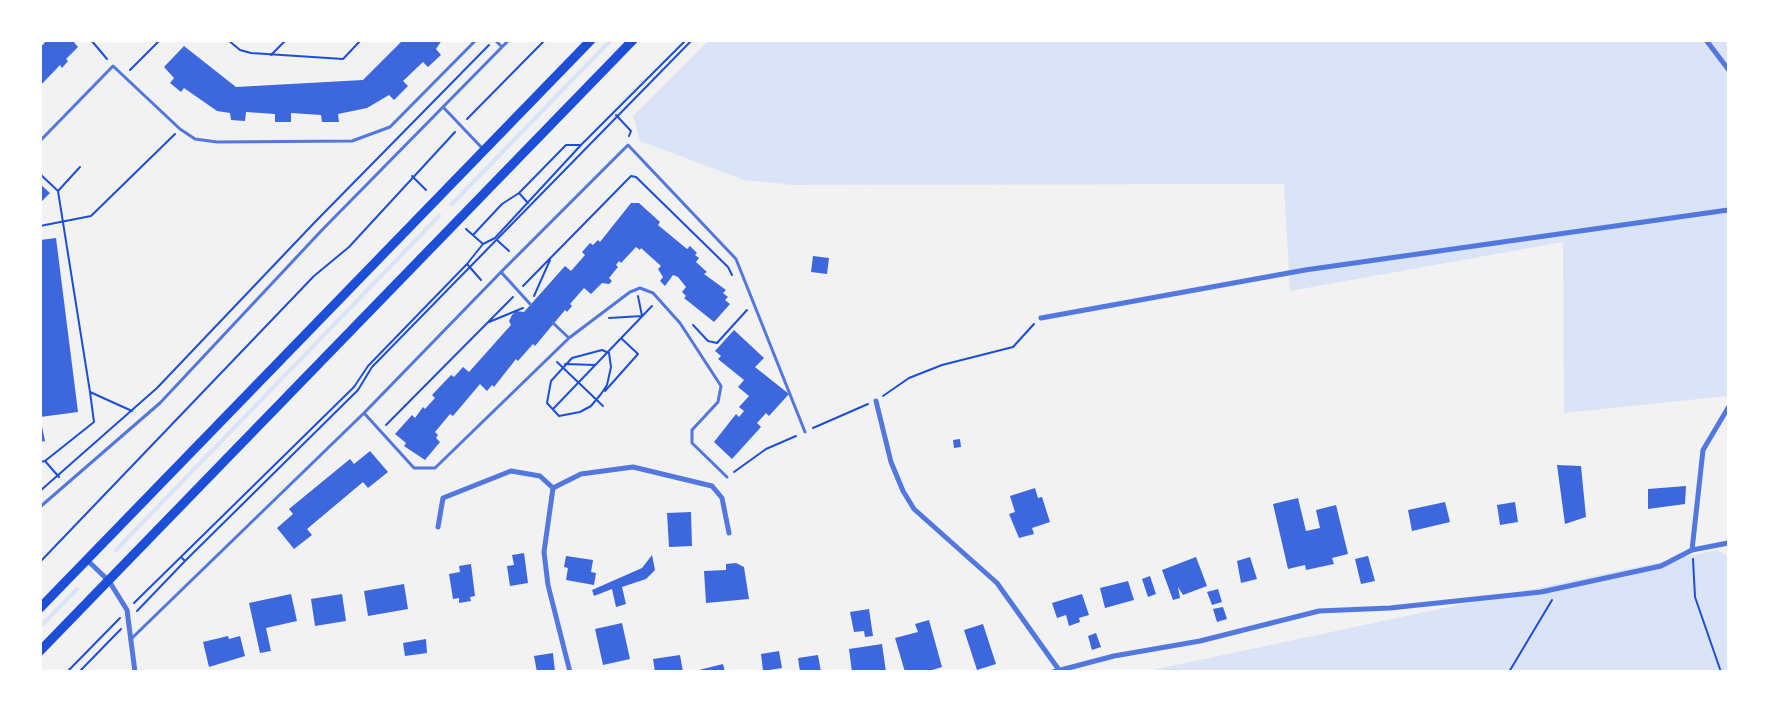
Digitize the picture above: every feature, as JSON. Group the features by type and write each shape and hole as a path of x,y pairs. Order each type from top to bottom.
{"main road":[{"path":"40,608 591,40"},
{"path":"40,651 633,40"}],"street":[{"path":"1706,40 1728,69"},
{"path":"1041,318 1305,270 1728,210"},
{"path":"876,401 891,462 903,491 914,509 997,583 1056,671 1200,641 1318,611 1390,608 1552,589 1661,566 1692,550 1728,543"},
{"path":"1692,550 1703,450 1728,408"},
{"path":"553,488 581,474 633,467 712,486 722,498 729,533"},
{"path":"438,527 443,498 511,471 540,476 553,488"},
{"path":"553,488 544,552 548,585 570,672"},
{"path":"87,560 110,581 127,610 129,641 135,672"}],"lane":[{"path":"40,141 113,66 180,129 195,139 218,142 352,141 390,127 476,40"},
{"path":"495,40 502,47"},
{"path":"40,507 160,404 322,230 509,40"},
{"path":"444,108 484,150"},
{"path":"129,641 364,413 628,145 736,259 805,432"},
{"path":"501,272 531,305"},
{"path":"364,413 414,468 435,468 569,338 640,288 653,293 680,323 721,386 718,402 692,430 692,443 727,477"},
{"path":"553,323 569,338"}],"path":[{"path":"91,40 113,66"},
{"path":"124,76 160,40"},
{"path":"228,40 240,50 271,56 343,59 361,40"},
{"path":"271,56 286,40"},
{"path":"40,491 133,412 315,222 495,40"},
{"path":"40,562 314,276 349,247 412,176 545,40"},
{"path":"181,557 185,561 358,390 372,368 470,267 581,145 686,40"},
{"path":"67,672 354,387 368,366 467,264 483,244 496,239 692,40"},
{"path":"614,112 631,131 628,145"},
{"path":"40,226 91,216 180,129"},
{"path":"473,235 502,204 519,193 566,146 581,145"},
{"path":"58,191 80,168"},
{"path":"40,174 58,191 61,222 94,422 45,462 40,462"},
{"path":"412,176 426,190"},
{"path":"381,431 631,176 636,177 728,267 732,276"},
{"path":"519,193 528,204"},
{"path":"466,229 483,244"},
{"path":"496,239 516,257"},
{"path":"486,323 531,305 551,258"},
{"path":"467,264 487,286"},
{"path":"637,289 642,316"},
{"path":"553,409 609,353 658,299"},
{"path":"686,318 708,341 717,343 748,309 746,302"},
{"path":"594,319 642,316"},
{"path":"727,477 766,449 876,401 909,378 942,364 1013,346 1041,318"},
{"path":"609,353 591,351 563,365 548,388 547,403 559,416 580,412 597,400 638,354 622,339"},
{"path":"597,400 610,377 609,353"},
{"path":"551,356 563,365 603,406"},
{"path":"563,365 596,366"},
{"path":"354,387 372,404"},
{"path":"90,392 133,412"},
{"path":"45,462 59,477"},
{"path":"1692,550 1695,597 1721,672"},
{"path":"1509,672 1552,601 1552,589"}],"shaded area":[{"path":"607,41 613,41 452,207 449,204"},
{"path":"708,41 1728,41 1728,396 1564,413 1563,242 1290,291 1284,184 794,185 744,180 640,141 633,116"},
{"path":"439,213 442,216 116,553 113,550"},
{"path":"1717,550 1728,556 1728,671 1143,672"},
{"path":"77,586 80,589 41,629 41,623"}],"building":[{"path":"47,40 72,40 78,47 66,59 68,61 62,68 60,65 40,86 40,48"},
{"path":"403,40 442,40 436,49 441,55 428,67 423,62 403,81 408,86 394,100 389,95 367,108 338,114 339,122 322,122 321,115 291,113 291,122 275,122 275,114 246,112 245,121 231,120 230,113 217,111 184,88 181,92 170,83 174,78 164,67 184,46 236,87 363,80"},
{"path":"40,184 50,193 40,203"},
{"path":"631,203 639,203 660,222 658,225 687,249 690,246 699,258 696,262 707,272 704,274 726,290 723,293 728,297 725,300 730,304 714,322 684,298 686,296 682,292 686,287 678,277 673,275 665,286 660,281 663,277 658,269 661,266 641,248 640,250 636,247 621,263 619,261 616,265 618,267 609,278 612,281 609,284 602,283 591,294 584,288 570,304 572,306 567,312 565,310 535,346 533,344 518,361 516,359 494,387 492,385 487,391 480,384 453,416 450,414 435,432 440,442 425,460 404,446 406,443 395,434 412,415 415,418 423,407 425,409 435,398 432,395 451,375 454,377 463,367 469,372 511,325 509,321 512,315 516,311 524,312 565,266 571,271 585,255 582,252 590,243 593,245 598,240 600,242"},
{"path":"56,238 78,412 40,417 40,240"},
{"path":"813,256 829,258 827,274 811,272"},
{"path":"734,330 764,358 755,367 789,394 769,416 766,413 757,423 761,427 732,459 714,442 736,414 739,417 744,411 739,407 749,396 738,387 744,380 718,359 721,356 715,351"},
{"path":"40,417 45,441 40,442"},
{"path":"960,439 961,447 954,448 953,440"},
{"path":"370,451 388,472 368,488 363,482 307,529 312,535 294,549 277,528 293,514 289,509 350,459 354,464"},
{"path":"1557,465 1581,466 1586,517 1565,524"},
{"path":"1686,486 1685,504 1648,509 1648,489"},
{"path":"1035,488 1038,498 1042,497 1050,522 1032,528 1034,534 1019,538 1009,514 1015,512 1010,496"},
{"path":"1298,498 1306,531 1320,528 1316,510 1336,505 1348,554 1332,558 1334,564 1306,570 1305,565 1288,569 1273,504"},
{"path":"1445,502 1450,522 1412,531 1408,510"},
{"path":"1515,502 1518,522 1500,525 1497,505"},
{"path":"691,512 692,546 669,547 667,513"},
{"path":"524,553 528,583 510,586 507,566 514,565 512,555"},
{"path":"652,555 655,570 646,579 622,587 626,604 616,607 612,589 594,596 592,590 642,568"},
{"path":"566,556 593,560 591,572 596,573 594,585 566,580 568,568 564,567"},
{"path":"1368,556 1375,581 1361,584 1355,559"},
{"path":"1196,557 1207,586 1183,595 1178,587 1180,598 1173,600 1162,570"},
{"path":"1250,557 1257,579 1241,583 1237,561"},
{"path":"736,563 744,567 749,599 706,603 704,571 726,570 726,564"},
{"path":"471,564 475,596 470,597 471,601 459,603 459,598 453,599 449,574 460,572 459,566"},
{"path":"1150,576 1156,594 1148,597 1142,579"},
{"path":"1128,581 1134,600 1105,608 1100,588"},
{"path":"404,584 408,609 368,616 364,591"},
{"path":"1218,589 1222,602 1212,605 1207,592"},
{"path":"291,594 297,621 266,628 271,651 260,653 249,603"},
{"path":"342,594 346,621 315,626 311,599"},
{"path":"1082,594 1089,615 1079,618 1080,622 1069,626 1066,615 1057,618 1052,603"},
{"path":"1223,607 1227,619 1217,622 1213,609"},
{"path":"869,609 873,636 865,637 864,631 854,632 850,612"},
{"path":"929,620 942,667 926,672 905,672 895,638 918,632 915,624"},
{"path":"622,623 630,659 603,665 595,629"},
{"path":"983,624 996,664 977,670 964,630"},
{"path":"1096,633 1101,647 1092,650 1088,636"},
{"path":"228,636 229,639 240,636 245,656 209,667 203,642"},
{"path":"426,639 427,653 405,656 403,643"},
{"path":"882,644 886,672 852,672 849,649"},
{"path":"779,651 782,668 763,671 761,654"},
{"path":"553,653 555,672 537,672 534,656"},
{"path":"680,655 683,672 655,672 653,659"},
{"path":"818,655 821,672 800,672 798,658"},
{"path":"723,664 725,672 695,671"}]}
